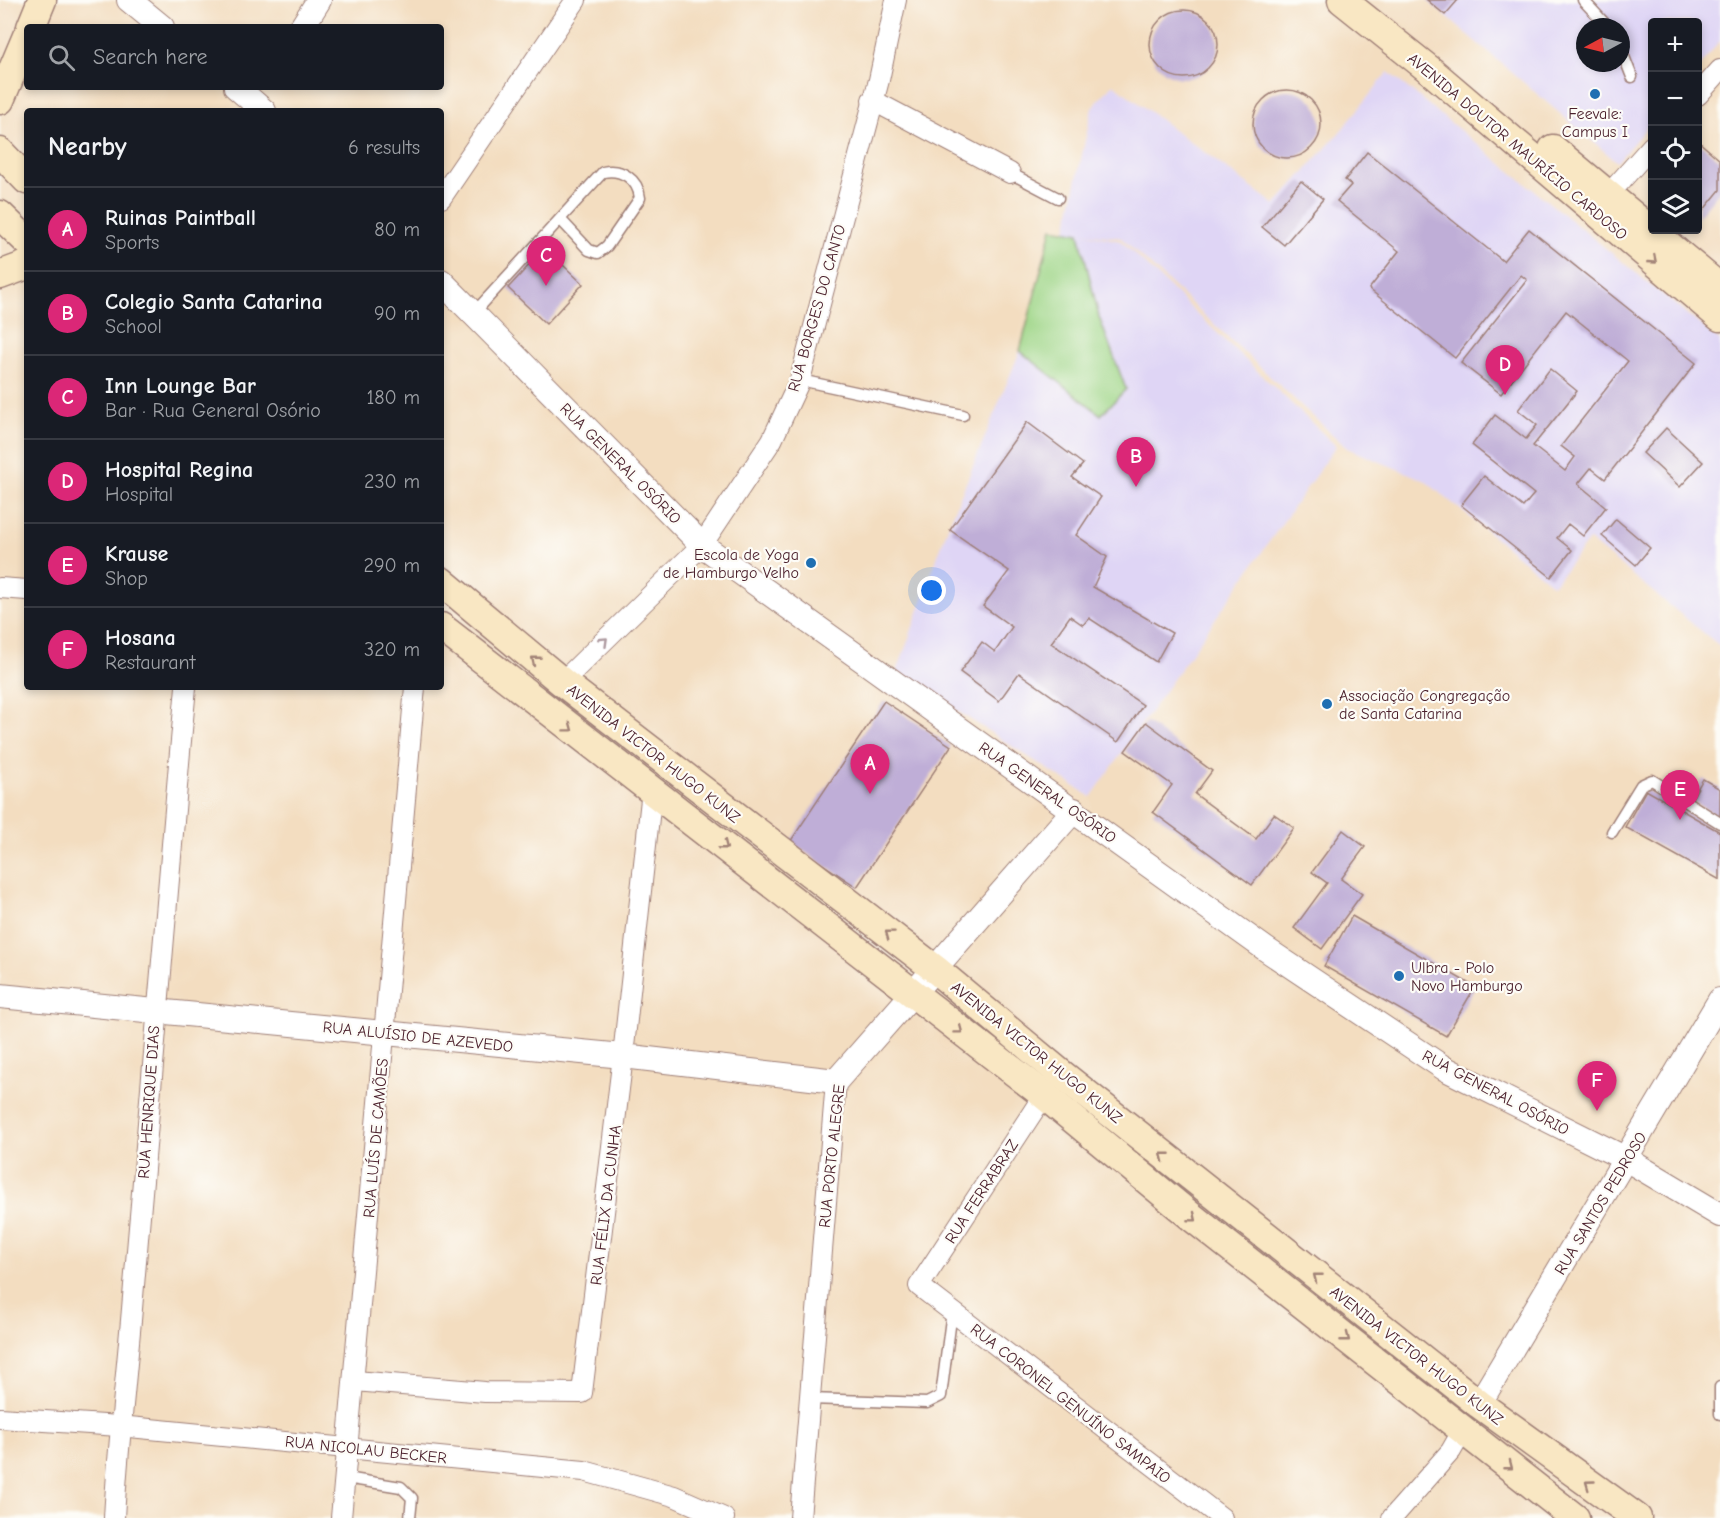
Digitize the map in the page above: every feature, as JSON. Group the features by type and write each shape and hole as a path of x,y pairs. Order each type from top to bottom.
{"main road":[{"path":"32,24 42,0"},
{"name":"AVENIDA DOUTOR MAURÍCIO CARDOSO","path":"1342,0 1437,64 1576,181"},
{"name":"AVENIDA DOUTOR MAURÍCIO CARDOSO","path":"1373,0 1504,126 1618,212 1701,282 1720,317"},
{"path":"0,100 24,43"},
{"path":"0,152 24,177"},
{"path":"0,215 24,238"},
{"path":"0,275 24,266"},
{"name":"AVENIDA VICTOR HUGO KUNZ","path":"444,583 562,681 935,969 1060,1073 1479,1404 1637,1518"},
{"name":"AVENIDA VICTOR HUGO KUNZ","path":"444,629 912,995 1044,1095 1192,1218 1575,1518"}],"street":[{"path":"129,0 158,24"},
{"path":"304,24 320,0"},
{"path":"444,194 576,0"},
{"name":"RUA BORGES DO CANTO","path":"562,681 702,546 771,440 800,380 896,0"},
{"path":"1702,90 1720,70"},
{"path":"872,100 1010,173"},
{"path":"1618,212 1648,155"},
{"name":"RUA GENERAL OSÓRIO","path":"444,284 702,546 1267,950 1444,1068 1626,1159 1720,1215"},
{"path":"0,588 24,590"},
{"name":"RUA HENRIQUE DIAS","path":"114,1518 119,1426 128,1353 155,1010 186,690"},
{"name":"RUA LUÍS DE CAMÕES","path":"341,1518 350,1447 415,690"},
{"name":"RUA FÉLIX DA CUNHA","path":"355,1381 485,1392 582,1393 623,1056 652,790"},
{"name":"RUA PORTO ALEGRE","path":"800,1518 836,1081 1074,810"},
{"name":"RUA ALUÍSIO DE AZEVEDO","path":"0,996 623,1056 836,1081"},
{"name":"RUA SANTOS PEDROSO","path":"1479,1404 1720,1000"},
{"name":"RUA FERRABRAZ","path":"919,1286 1044,1095"},
{"name":"RUA CORONEL GENUÍNO SAMPAIO","path":"919,1286 1222,1518"},
{"name":"RUA NICOLAU BECKER","path":"0,1418 119,1426 584,1471 674,1496 724,1518"},
{"path":"1392,1518 1450,1451 1463,1430"}],"lane":[{"path":"1583,0 1600,18"},
{"path":"1630,72 1632,77"},
{"path":"473,314 603,172 620,172 636,183 639,189 640,198 607,246 598,253 589,250 560,219"},
{"path":"1010,173 1058,198"},
{"path":"800,380 963,415"},
{"path":"1612,832 1641,785 1652,780 1720,823"},
{"path":"810,1399 927,1403 941,1396 952,1311"},
{"path":"1720,1387 1720,1414"},
{"path":"346,1478 401,1486 412,1498 410,1518"}],"shaded area":[{"name":"Feevale: Campus I","path":"1427,0 1720,0 1720,41 1702,63 1702,18 1648,18 1648,126 1617,162"},
{"path":"1388,72 1720,341 1720,646 1589,540 1553,585 1424,480 1347,448 1121,238 1084,233 1121,241 1336,446 1091,797 897,672 948,527 1020,351 1052,228 1066,230 1092,108 1113,84 1275,205 1340,132"}],"green space":[{"path":"1052,228 1079,233 1099,317 1126,389 1101,415 1020,351"}],"building":[{"path":"1427,0 1458,0 1445,15"},
{"path":"1184,10 1197,13 1208,20 1215,31 1218,44 1215,57 1208,68 1197,75 1184,78 1171,75 1160,68 1153,57 1150,44 1153,31 1160,20 1171,13"},
{"path":"1287,90 1300,93 1311,100 1318,111 1321,124 1318,137 1311,148 1300,155 1287,158 1274,155 1263,148 1256,137 1253,124 1256,111 1263,100 1274,93"},
{"path":"1702,144 1720,160 1720,190 1702,212"},
{"path":"1367,152 1503,261 1529,229 1696,363 1605,479 1591,468 1578,484 1606,507 1583,536 1568,524 1557,538 1572,550 1551,577 1461,505 1484,476 1523,507 1534,494 1472,445 1495,415 1526,439 1537,425 1518,410 1550,369 1577,391 1533,446 1565,471 1575,457 1561,446 1628,361 1566,311 1501,394 1461,363 1527,280 1521,275 1455,358 1369,289 1399,251 1337,201 1351,185 1345,180"},
{"path":"1301,181 1323,199 1284,245 1262,227"},
{"path":"545,248 583,284 546,324 508,288"},
{"path":"1027,422 1083,464 1072,477 1101,497 1076,535 1107,557 1093,587 1172,633 1156,662 1089,618 1083,625 1070,616 1051,643 1143,705 1118,742 1019,673 999,701 960,672 982,642 995,652 1012,627 983,606 1009,571 950,530"},
{"path":"1666,428 1703,462 1680,487 1643,453"},
{"path":"1616,519 1650,548 1636,565 1602,536"},
{"path":"884,701 951,746 857,887 790,842"},
{"path":"1146,722 1212,771 1195,794 1256,839 1274,814 1294,828 1252,885 1153,812 1172,785 1125,751"},
{"path":"1703,779 1720,789 1720,818 1691,800"},
{"path":"1646,790 1720,832 1720,880 1625,827"},
{"path":"1343,830 1365,847 1341,879 1362,894 1322,949 1294,928 1327,883 1312,872"},
{"name":"Ulbra - Polo Novo Hamburgo","path":"1352,916 1475,987 1446,1036 1324,966"}],"place":[{"name":"Feevale: Campus I","path":"1595,94"},
{"name":"Inn Lounge Bar","path":"546,286"},
{"name":"Hospital Regina","path":"1505,395"},
{"name":"Colegio Santa Catarina","path":"1136,487"},
{"name":"Escola de Yoga de Hamburgo Velho","path":"811,563"},
{"name":"Associação Congregação de Santa Catarina","path":"1327,704"},
{"name":"Ruinas Paintball","path":"870,794"},
{"name":"Krause","path":"1680,820"},
{"name":"Ulbra - Polo Novo Hamburgo","path":"1399,976"},
{"name":"Hosana","path":"1597,1111"}]}
